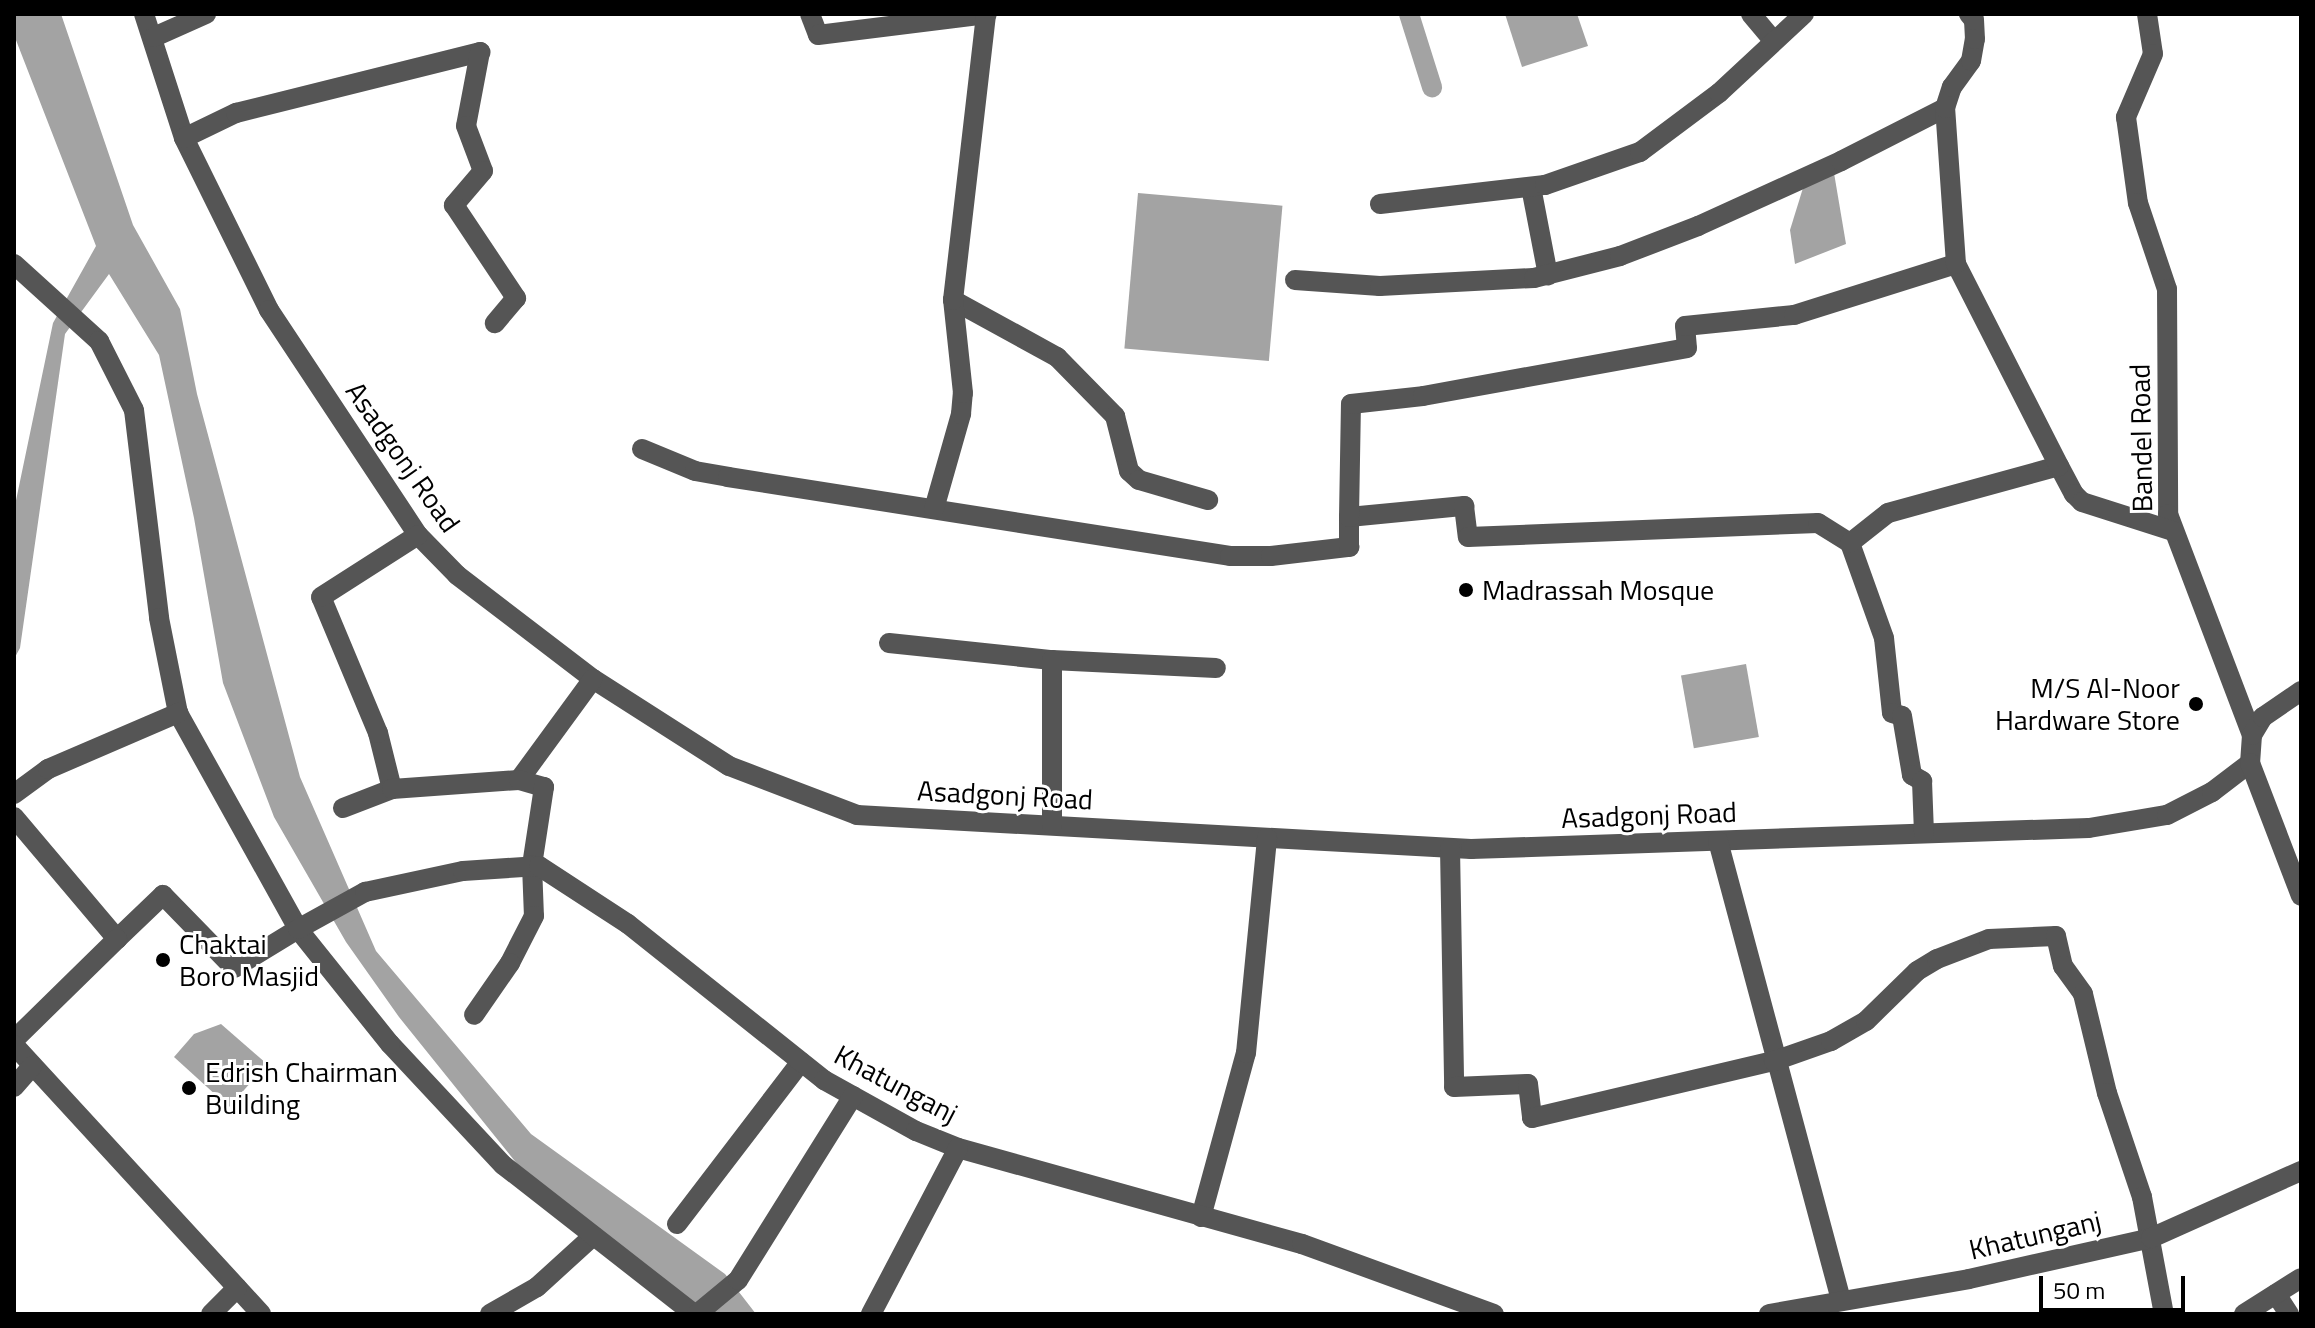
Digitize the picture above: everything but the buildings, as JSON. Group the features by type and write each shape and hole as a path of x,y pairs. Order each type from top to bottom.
{"street":[{"name":"Asadgonj Road","path":"144,14 154,37 184,138 269,310 418,535 457,575 593,679 729,766 857,815 1450,848 2089,828 2167,815 2212,792 2250,763"},
{"path":"154,37 206,14"},
{"path":"810,14 818,35 986,14 953,300 963,393 961,414 934,509"},
{"path":"1751,14 1774,41"},
{"path":"1380,204 1531,187 1640,152 1719,93 1804,14"},
{"path":"1969,14 1974,29 1971,61 1952,87 1945,108 1956,264 2074,494 2082,502 2173,531"},
{"name":"Bandel Road","path":"2147,14 2153,54 2126,117 2138,203 2167,289 2168,514 2252,735 2250,763 2301,896"},
{"path":"184,138 236,113 480,52 466,126 483,171 454,205 516,298 495,323"},
{"path":"1295,280 1380,286 1548,275 1620,256 1698,226 1841,161 1945,108"},
{"path":"1531,187 1548,275"},
{"path":"14,264 99,341 134,410 159,618 178,713 304,926 390,1044 503,1165 696,1314 738,1280 853,1096"},
{"path":"642,449 706,473 1230,556 1271,556 1349,547 1351,404 1423,396 1687,348 1685,326 1794,315 1956,264"},
{"path":"953,300 1057,357 1115,416 1129,471 1139,480 1208,500"},
{"path":"1850,543 1888,513 2059,466"},
{"path":"1349,517 1464,506 1468,537 1818,523 1850,543 1884,638 1892,713 1902,716 1912,775 1922,781 1924,833"},
{"path":"392,789 378,733 321,597 418,535"},
{"path":"889,643 1052,660 1216,668"},
{"path":"1052,660 1052,825"},
{"path":"519,780 593,679"},
{"path":"2252,735 2263,717 2301,691"},
{"path":"14,794 48,769 178,713"},
{"path":"343,808 392,789 519,780 544,787 532,865 534,916 510,963 474,1015"},
{"path":"14,817 117,939"},
{"path":"1201,1217 1246,1053 1267,838"},
{"path":"1718,841 1774,1061 1841,1301"},
{"path":"1450,848 1454,1087 1528,1084 1532,1118 1774,1061 1831,1041 1866,1021 1917,971 1937,959 1989,939 2056,936 2063,966 2083,994 2107,1093 2142,1197 2164,1314"},
{"path":"261,1314 32,1066 14,1042 163,895 234,968 365,892 463,871 532,865"},
{"name":"Khatunganj","path":"532,865 539,866 628,924 801,1062 853,1096 916,1131 958,1148 1302,1244 1494,1314"},
{"path":"677,1224 801,1062"},
{"path":"14,1087 32,1066"},
{"path":"871,1314 958,1148"},
{"name":"Khatunganj","path":"1769,1314 1969,1279 2151,1238 2301,1171"},
{"path":"490,1314 537,1287 593,1236"},
{"path":"2244,1314 2301,1278"},
{"path":"211,1314 237,1288"},
{"path":"2276,1294 2289,1314"}],"shaded area":[{"path":"14,14 61,14 133,225 180,309 197,394 300,777 376,951 531,1134 725,1274 756,1314 707,1314 526,1175 399,1017 346,942 274,817 223,683 194,518 159,355 109,274 65,334 20,648 14,659 14,510 53,323 96,246 14,35"},
{"path":"1505,14 1577,14 1588,46 1522,67"},
{"path":"1834,173 1846,244 1795,264 1790,230 1803,188"},
{"path":"1138,193 1282,206 1269,361 1124,348"},
{"path":"1746,664 1759,737 1694,748 1681,675"},
{"path":"221,1024 267,1064 229,1107 174,1057 194,1034"}],"waterway":[{"path":"1409,14 1432,87"}],"place":[{"name":"Madrassah Mosque","path":"1466,590"},
{"name":"M/S Al-Noor Hardware Store","path":"2196,704"},
{"name":"Chaktai Boro Masjid","path":"163,960"},
{"name":"Edrish Chairman Building","path":"189,1088"}]}
